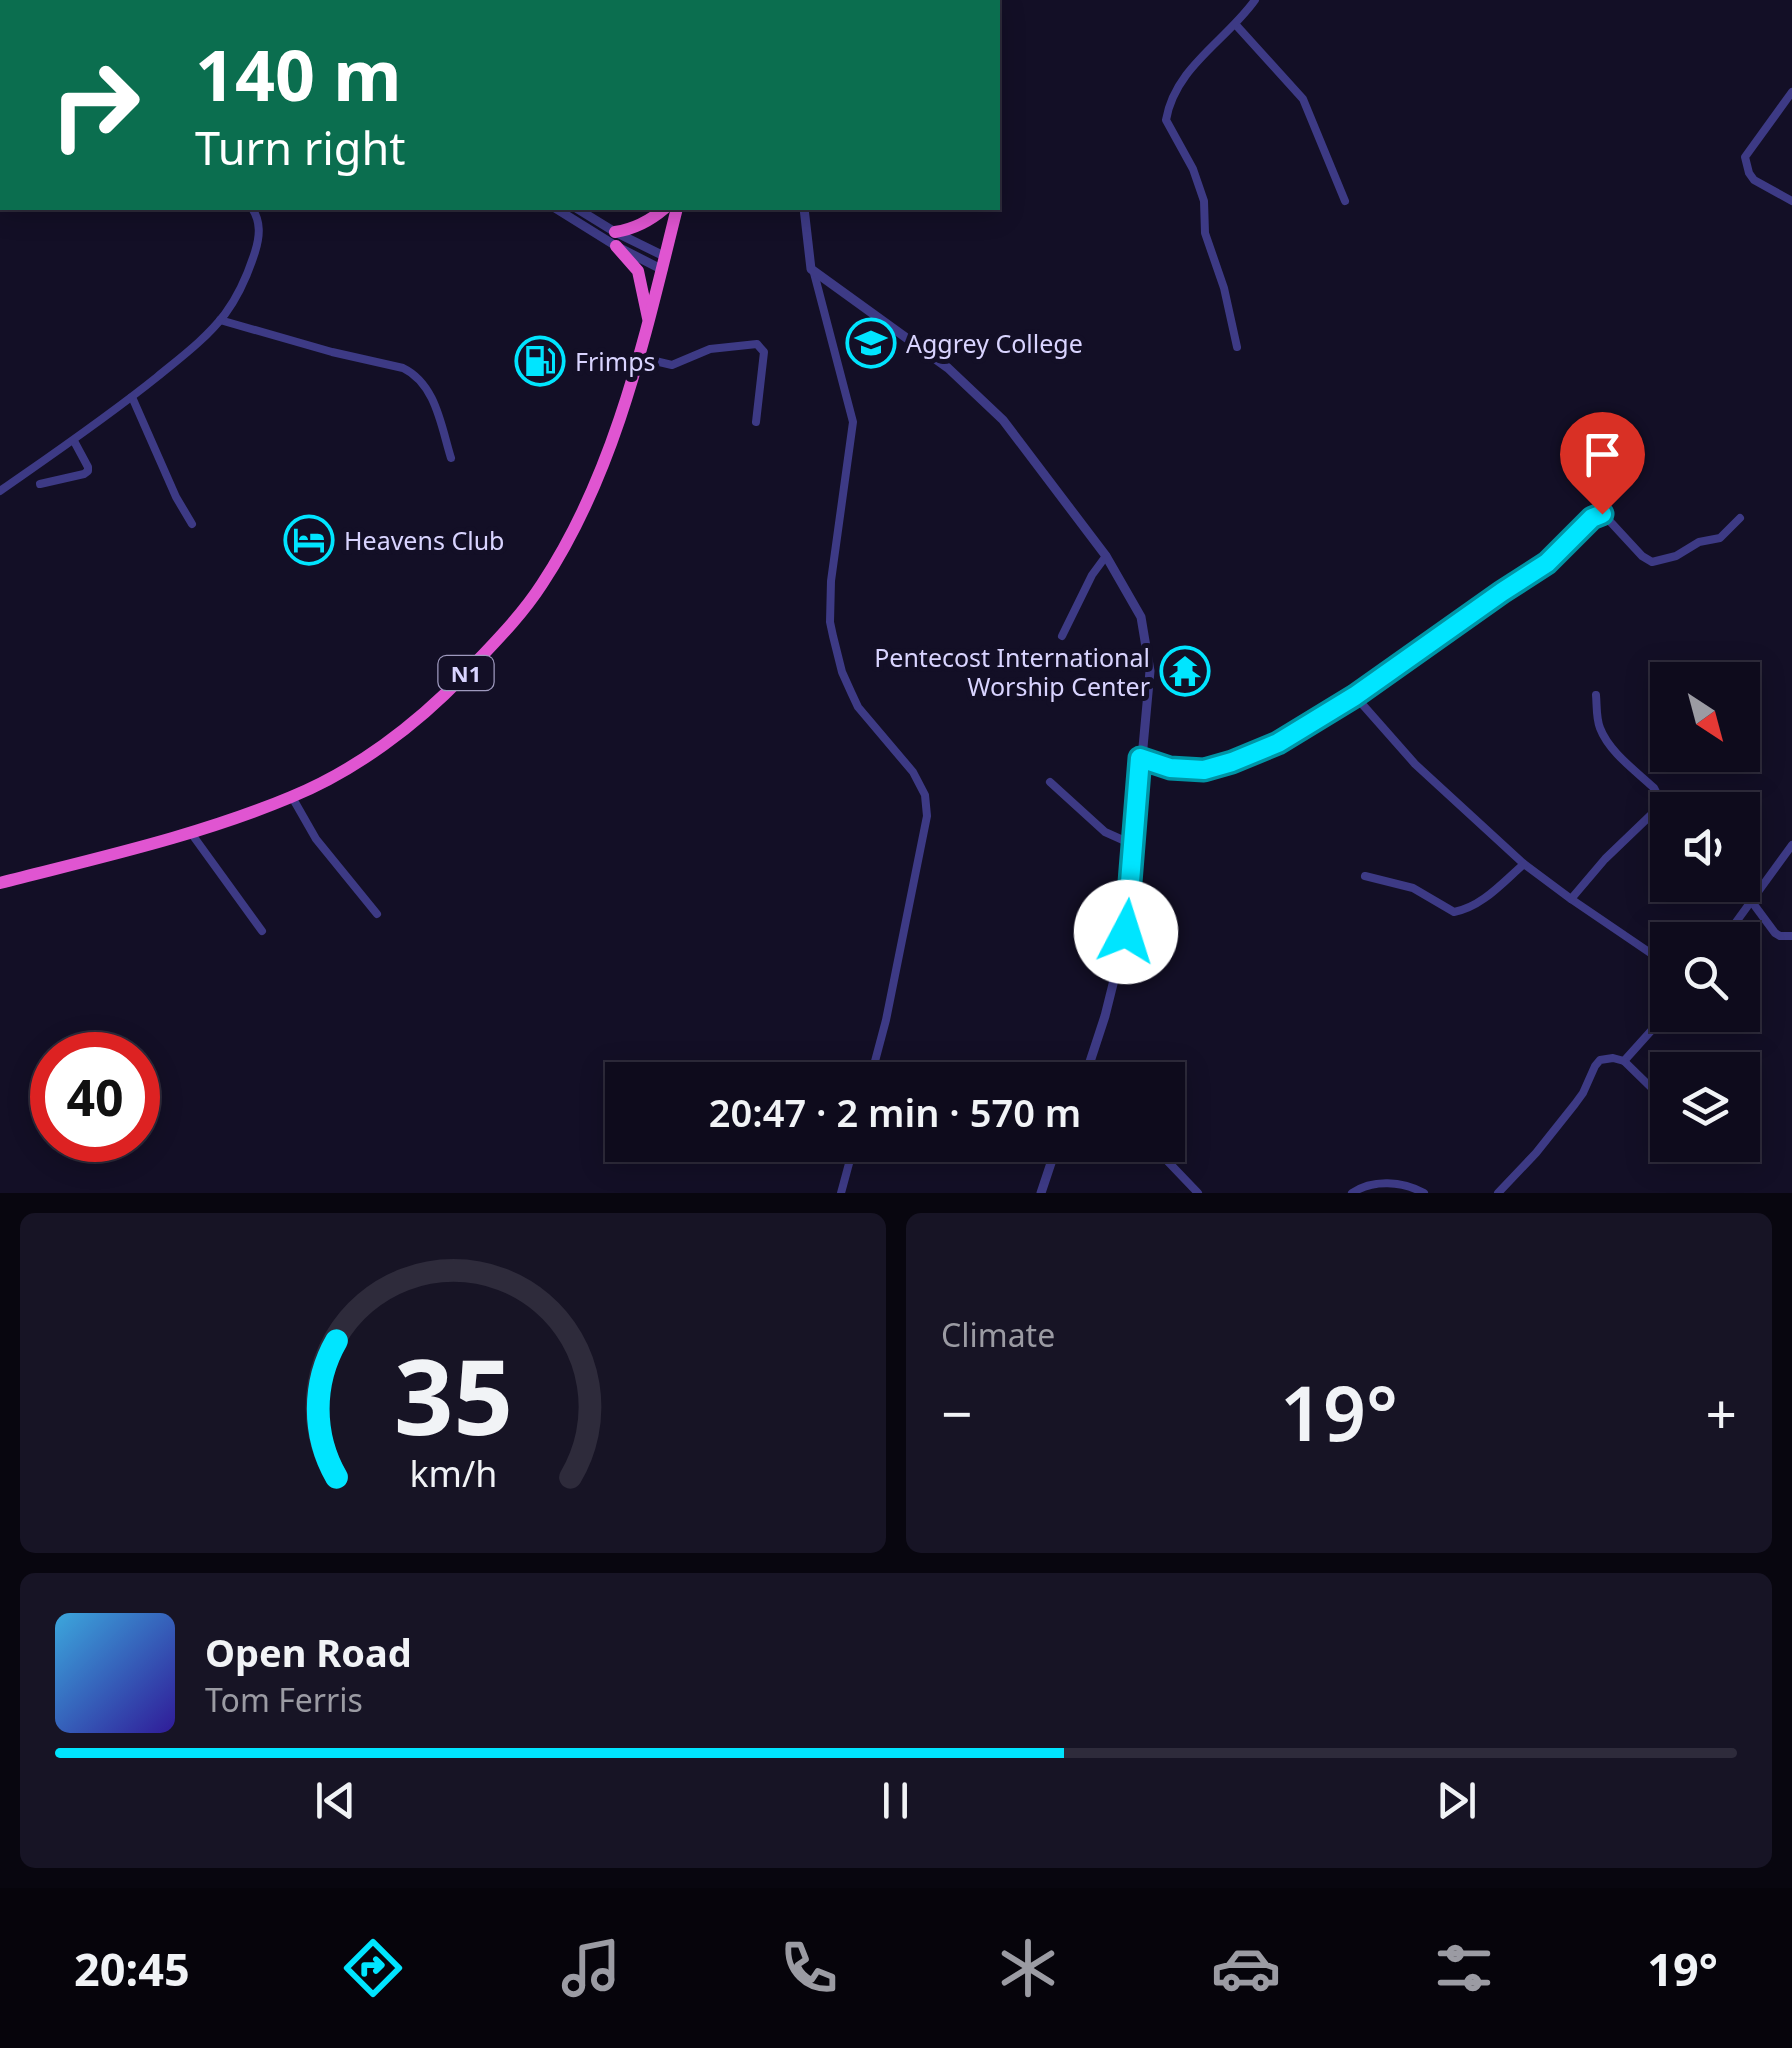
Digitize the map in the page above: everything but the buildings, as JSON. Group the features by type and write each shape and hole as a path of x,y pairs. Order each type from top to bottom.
{"highway":[{"path":"648,318 638,271 616,239 662,210"},
{"name":"N1","path":"0,883 192,832 292,797 350,766 444,696 498,641 570,537 600,473 638,357 677,210"}],"street":[{"path":"1237,346 1224,288 1205,233 1204,202 1193,169 1166,120 1172,99 1189,70 1256,0"},
{"path":"1236,25 1303,99 1345,201"},
{"path":"1792,92 1745,157 1748,173 1754,180 1792,201"},
{"path":"0,491 132,397 220,320 249,272 258,244 258,222 253,210"},
{"path":"558,210 665,263"},
{"path":"579,210 616,239"},
{"path":"804,210 810,265 853,422 831,581 830,622 850,692 858,707 914,772 925,795 927,816 875,1062"},
{"path":"814,273 948,368 1014,432 1106,556 1144,628 1150,671 1126,932 1092,1062"},
{"path":"220,320 413,372 429,392 451,458"},
{"path":"638,357 672,366 710,350 756,344 764,352 756,422"},
{"path":"132,397 176,498 192,524"},
{"path":"40,484 88,471 74,441"},
{"path":"1140,758 1180,770 1204,770 1278,743 1355,696 1547,563 1598,514 1652,562 1676,556 1699,542 1720,538 1740,518"},
{"path":"1062,636 1092,575 1106,556"},
{"path":"1571,899 1655,811 1659,799 1654,788 1605,738 1597,717 1596,695"},
{"path":"1355,696 1415,764 1524,864 1650,953"},
{"path":"1050,782 1105,832 1134,845"},
{"path":"292,797 316,839 377,914"},
{"path":"192,832 262,931"},
{"path":"1760,891 1792,845"},
{"path":"1365,876 1413,888 1460,912 1482,900 1524,864"},
{"path":"1737,922 1752,902 1775,933 1792,936"},
{"path":"1624,1061 1650,1032"},
{"path":"1498,1193 1575,1104 1600,1060 1624,1061 1650,1086"},
{"path":"841,1193 849,1162"},
{"path":"1040,1193 1052,1162"},
{"path":"1168,1162 1198,1193"},
{"path":"1352,1193 1378,1183 1408,1186 1424,1193"}],"place":[{"name":"Aggrey College","path":"871,343"},
{"name":"Frimps","path":"540,361"},
{"name":"Heavens Club","path":"309,540"},
{"name":"Pentecost International Worship Center","path":"1185,671"}],"route":[{"path":"1126,932 1140,758 1180,770 1204,770 1297,733 1547,563 1592,518 1602,514"}]}
